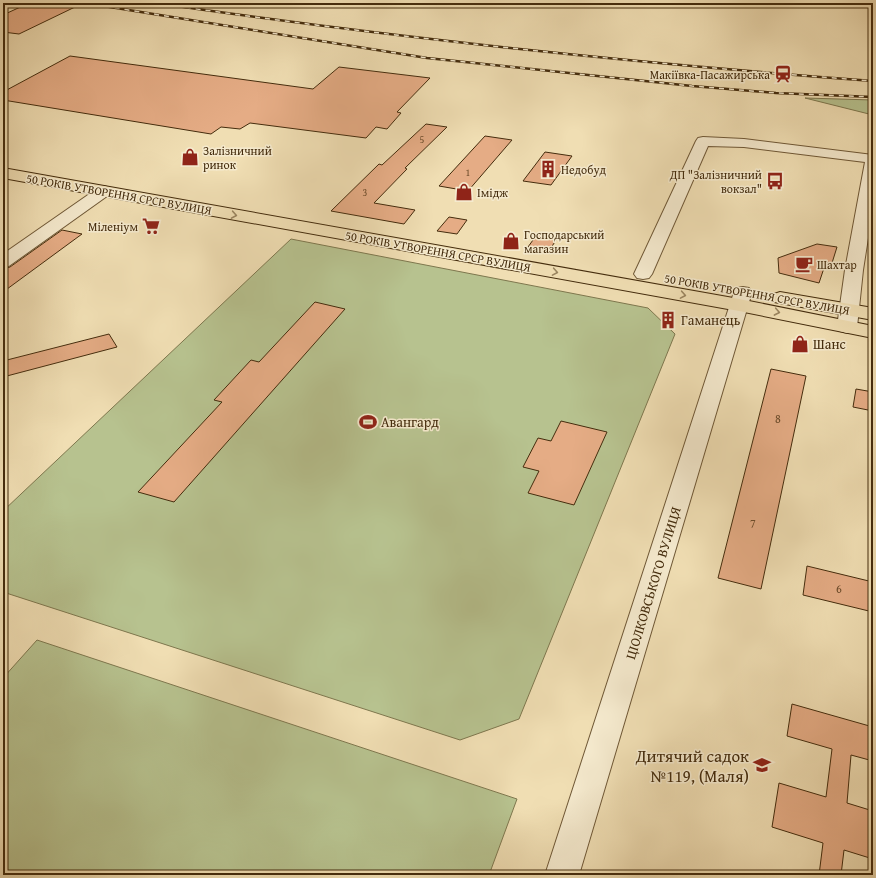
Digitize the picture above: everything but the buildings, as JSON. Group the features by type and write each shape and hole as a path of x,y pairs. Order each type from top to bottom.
{"main road":[{"name":"50 РОКІВ УТВОРЕННЯ СРСР ВУЛИЦЯ","path":"3,160 643,274 741,298"},
{"name":"50 РОКІВ УТВОРЕННЯ СРСР ВУЛИЦЯ","path":"3,173 741,298 848,319 873,332"},
{"name":"50 РОКІВ УТВОРЕННЯ СРСР ВУЛИЦЯ","path":"848,319 873,314"}],"street":[{"path":"643,274 703,142 744,143 873,159 854,270 848,319"},
{"path":"3,262 104,191"},
{"name":"ЦІОЛКОВСЬКОГО ВУЛИЦЯ","path":"562,875 741,298"}],"green space":[{"path":"805,98 873,100 873,115"},
{"name":"Авангард","path":"291,239 648,308 675,334 519,719 460,740 3,592 3,511"},
{"path":"37,640 517,799 489,875 3,875 3,678"}],"railway":[{"path":"85,3 427,58 692,86 776,93 873,97"},
{"path":"156,3 245,16 603,58 873,81"}],"place":[{"name":"Макіївка-Пасажирська","path":"783,74"},
{"name":"Залізничний ринок","path":"190,157"},
{"name":"Недобуд","path":"548,169"},
{"name":"ДП \"Залізничний вокзал\"","path":"775,181"},
{"name":"Імідж","path":"464,192"},
{"name":"Міленіум","path":"151,226"},
{"name":"Господарський магазин","path":"511,241"},
{"name":"Шахтар","path":"804,264"},
{"name":"Гаманець","path":"668,320"},
{"name":"Шанс","path":"800,344"},
{"name":"Авангард","path":"368,422"},
{"name":"Дитячий садок №119, (Маля)","path":"762,765"}]}
